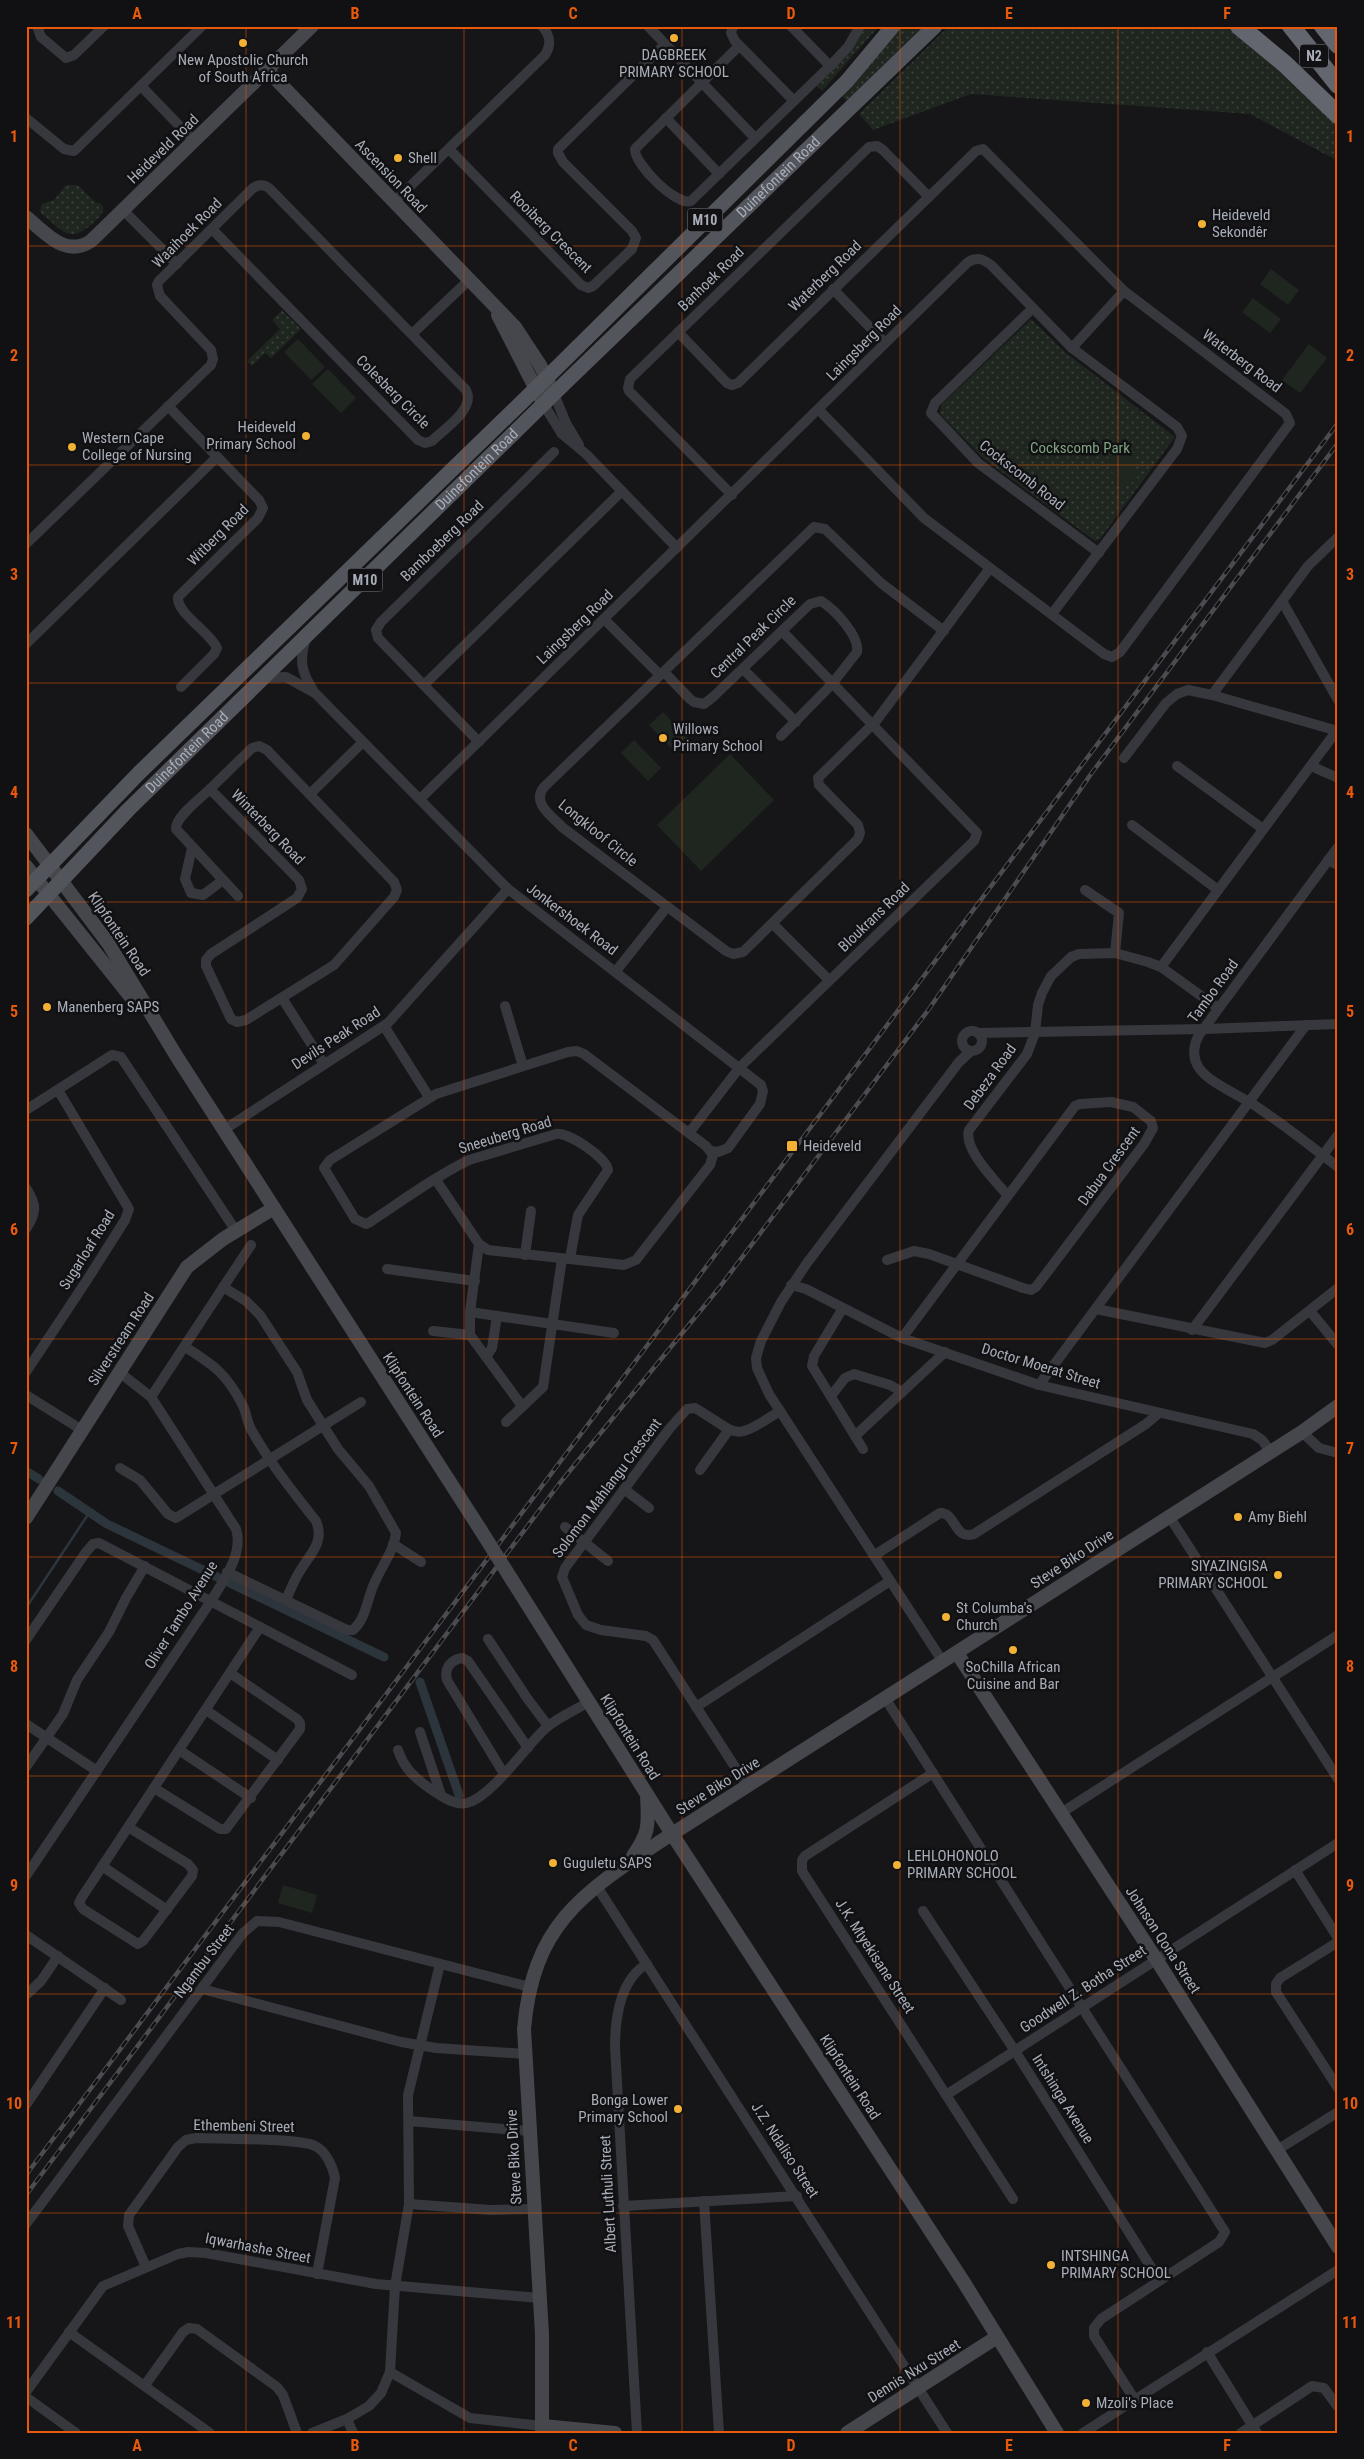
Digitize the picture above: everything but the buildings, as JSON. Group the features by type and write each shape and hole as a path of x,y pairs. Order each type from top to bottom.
{"highway":[{"path":"1239,26 1285,64 1338,115"},
{"name":"N2","path":"1291,26 1338,86"},
{"name":"N2","path":"1323,26 1338,45"}],"main road":[{"name":"Heideveld Road","path":"26,217 61,245 74,248 91,241 312,26"},
{"name":"Duinefontein Road","path":"31,884 161,752 535,389 847,81 893,26"},
{"name":"Duinefontein Road","path":"26,918 128,810 935,26"},
{"name":"Ascension Road","path":"267,70 519,331 546,377 549,399"},
{"name":"Ascension Road","path":"492,304 535,389 549,399"},
{"name":"Klipfontein Road","path":"26,834 108,943 177,1057 225,1129 672,1834 1057,2433"},
{"name":"Klipfontein Road","path":"26,866 31,884 49,893 177,1057"},
{"name":"Silverstream Road","path":"26,1518 187,1267 200,1255 274,1208"},
{"name":"Steve Biko Drive","path":"542,2429 540,2298 533,2209 524,2029 530,1987 538,1962 552,1935 575,1904 596,1885 628,1863 748,1788 885,1698 940,1658 957,1653 1302,1432 1338,1406"},
{"name":"Johnson Qona Street","path":"957,1653 1156,1959 1338,2247"},
{"path":"628,1863 647,1834 647,1793"},
{"name":"Dennis Nxu Street","path":"847,2433 997,2337"},
{"path":"542,2429 615,2433"}],"street":[{"path":"37,26 41,38 66,58 74,55 104,26"},
{"path":"26,118 64,150 72,151 79,147 202,26"},
{"path":"394,202 545,55 549,48 549,39 542,26"},
{"path":"648,26 755,138"},
{"path":"732,26 732,37 739,46 794,101"},
{"path":"791,26 830,66"},
{"path":"739,46 641,142 635,154 639,163 672,196 682,202 691,201 830,66 848,47 860,26"},
{"name":"Rooiberg Crescent","path":"449,149 581,285 590,287 632,249 636,238 632,231 563,162 558,154 558,149 665,44"},
{"path":"142,86 194,141"},
{"path":"666,118 719,174"},
{"name":"Banhoek Road","path":"732,495 628,388 630,379 869,147 876,146 883,150 928,197"},
{"name":"Waterberg Road","path":"678,332 727,383 735,384 976,151 986,150 1124,291 1286,414 1290,423 1118,655 1112,657 1104,654 924,518 818,410"},
{"name":"Waaihoek Road","path":"26,544 211,365 213,359 210,348 157,292 158,283 253,188 261,185"},
{"name":"Colesberg Circle","path":"212,229 416,439 427,442 465,409 469,398 466,390 270,189 261,185"},
{"path":"123,210 177,264"},
{"name":"Laingsberg Road","path":"420,799 885,343 968,263 975,259 984,260 990,265 1072,348 1177,427 1182,436 1176,449 1052,614"},
{"path":"412,334 469,280"},
{"path":"833,289 885,343"},
{"path":"1072,348 1124,291"},
{"name":"Cockscomb Road","path":"1032,309 935,403 930,411 937,422 978,463 1099,553"},
{"path":"549,399 586,454"},
{"path":"549,399 558,430 586,454 678,548"},
{"name":"Witberg Road","path":"168,406 259,500 262,511 178,597 181,608 212,640 216,648 214,654 181,687"},
{"name":"Bamboeberg Road","path":"479,742 378,638 376,633 377,627 554,452"},
{"path":"26,644 217,457"},
{"path":"424,685 622,491"},
{"name":"Longkloof Circle","path":"944,630 881,583 825,529 816,526 544,787 539,798 543,807 562,827 667,907 733,954 746,950 858,839 860,833 858,825 826,793 818,781 873,724 944,630 990,568"},
{"path":"1212,695 1308,566 1338,537"},
{"name":"Central Peak Circle","path":"662,673 694,702 704,704 810,604 818,601 825,604 853,633 858,646 853,658 832,684 781,736"},
{"path":"1282,601 1338,700"},
{"path":"604,619 662,673"},
{"path":"782,631 873,724"},
{"name":"Jonkershoek Road","path":"306,637 300,661 301,669 315,693 508,889 761,1085 762,1098 728,1148 718,1152 711,1152"},
{"path":"743,668 796,722"},
{"name":"Jonkershoek Road","path":"264,678 286,677 315,693"},
{"path":"1124,758 1172,698 1188,690 1212,695 1338,731 1161,967"},
{"name":"Bloukrans Road","path":"689,1133 740,1067 974,841 977,833 873,724"},
{"path":"310,794 363,742"},
{"name":"Winterberg Road","path":"259,746 267,750 310,794 394,882 397,890 394,897 341,959 246,1020 235,1022 231,1019 206,966 206,960 211,954 297,898 302,889 299,880 210,789 252,748 259,746"},
{"path":"1177,766 1263,829"},
{"path":"1311,766 1338,778"},
{"path":"210,789 181,817 175,826 179,834 238,896"},
{"path":"1132,825 1218,890"},
{"name":"Tambo Road","path":"1338,847 1218,1008 1195,1042 1194,1049 1195,1061 1201,1070 1338,1166"},
{"path":"192,848 185,879 191,893 203,894 222,880"},
{"path":"1328,860 1338,865"},
{"name":"Devils Peak Road","path":"225,1129 393,1019 508,889"},
{"path":"1085,890 1119,913 1114,953"},
{"path":"616,972 667,907"},
{"path":"773,924 829,980"},
{"name":"Debeza Road","path":"1007,1195 970,1148 967,1136 969,1130 1027,1054 1035,1033 1040,999 1046,983 1056,969 1071,957 1079,954 1114,953 1161,967 1218,1008"},
{"path":"282,998 324,1064"},
{"path":"505,1006 523,1066"},
{"path":"980,1038 998,1034 1338,1024"},
{"path":"1039,1385 1306,1025"},
{"path":"384,1026 429,1097"},
{"path":"968,1049 962,1040 965,1033 972,1031 980,1038"},
{"path":"968,1049 978,1049 980,1038"},
{"path":"940,1658 780,1411 762,1381 756,1358 760,1341 791,1285 968,1049"},
{"name":"Sneeuberg Road","path":"566,1259 578,1215 608,1170 603,1160 569,1136 556,1134 474,1158 370,1222 362,1223 355,1219 324,1171 325,1166 330,1160 429,1097 572,1051 580,1052 689,1133 711,1152"},
{"path":"26,1110 112,1055 123,1058 236,1231"},
{"name":"Sugarloaf Road","path":"26,1372 97,1265 125,1220 129,1209 58,1090"},
{"name":"Dabua Crescent","path":"902,1338 1007,1195 1071,1110 1080,1104 1127,1104 1142,1113 1152,1124 1153,1131 1148,1139 1036,1288 1023,1288 956,1265"},
{"path":"1192,1330 1338,1135"},
{"path":"436,1180 480,1244 488,1250 624,1265 636,1260 710,1165 713,1158 711,1152"},
{"path":"26,1188 36,1208 34,1217 26,1229"},
{"path":"525,1255 531,1211"},
{"path":"480,1244 470,1312 470,1335 522,1406"},
{"path":"151,1397 251,1245"},
{"path":"887,1260 914,1251 956,1265"},
{"path":"506,1422 543,1386 566,1259"},
{"path":"806,1289 802,1281 807,1263"},
{"path":"387,1270 474,1281"},
{"name":"Doctor Moerat Street","path":"791,1285 806,1289 902,1338 1039,1385 1158,1414 1253,1434 1262,1440 1271,1452"},
{"path":"223,1287 246,1301 260,1315 297,1372 307,1400 338,1448 360,1473 389,1517 396,1533 393,1544 373,1585 369,1602 353,1630 347,1630 286,1600 226,1574"},
{"path":"1096,1309 1192,1330 1265,1343 1272,1340 1338,1288"},
{"path":"843,1308 812,1360 814,1370 863,1449"},
{"path":"1310,1311 1338,1345"},
{"path":"470,1312 614,1333"},
{"path":"486,1357 492,1348 497,1316"},
{"path":"433,1331 470,1335"},
{"path":"185,1347 214,1366 223,1375 242,1404 251,1429 270,1460 283,1480 316,1521 319,1529 319,1540 313,1553 298,1574 286,1600"},
{"path":"855,1436 944,1352"},
{"name":"Oliver Tambo Avenue","path":"26,1876 220,1586 238,1548 236,1529 151,1397 119,1372"},
{"path":"831,1396 845,1378 854,1374 890,1385 902,1392"},
{"path":"26,1395 82,1430"},
{"path":"120,1468 140,1480 173,1517 181,1516 361,1402"},
{"name":"Solomon Mahlangu Crescent","path":"728,1430 695,1408 687,1409 584,1542 565,1568 562,1577 578,1615 592,1628 646,1636 653,1640 748,1788"},
{"path":"700,1470 728,1430 744,1432 780,1411"},
{"path":"875,1555 936,1514 945,1513 961,1533 968,1536 974,1534 1146,1424 1158,1414"},
{"path":"1302,1432 1319,1448 1338,1453"},
{"path":"624,1489 649,1508"},
{"path":"1169,1516 1338,1779"},
{"path":"565,1527 608,1561"},
{"path":"26,1640 86,1552 96,1543 107,1546 352,1674"},
{"path":"393,1544 421,1562"},
{"path":"26,1767 63,1714 77,1680 109,1632 145,1566"},
{"path":"696,1707 890,1581"},
{"path":"128,1827 188,1864 193,1870 192,1876 167,1910 143,1941 138,1944 83,1910 80,1902 102,1866 260,1627"},
{"path":"1061,1813 1338,1635"},
{"path":"488,1639 531,1705 548,1726"},
{"path":"504,1774 447,1680 446,1671 451,1662 462,1658 468,1660 528,1748"},
{"path":"154,1788 223,1829 230,1827 300,1729 300,1722 230,1673"},
{"path":"885,1698 1225,2232 1219,2242 1100,2319 1094,2330 1094,2336 1135,2400"},
{"path":"398,1750 405,1767 441,1795 458,1803 470,1802 485,1792 504,1774 548,1726 589,1702"},
{"path":"206,1710 278,1760"},
{"path":"26,1724 97,1772"},
{"path":"420,1732 441,1795"},
{"path":"179,1750 251,1798"},
{"name":"J.K. Mtyekisane Street","path":"933,1773 805,1856 801,1865 802,1871 1013,2199"},
{"name":"Goodwell Z. Botha Street","path":"946,2096 1338,1843"},
{"path":"102,1866 167,1910"},
{"path":"1295,1870 1338,1938"},
{"name":"J.Z. Ndaliso Street","path":"596,1885 947,2433"},
{"name":"Intshinga Avenue","path":"923,1911 1015,2051 1159,2280"},
{"name":"Ngambu Street","path":"26,2224 249,1926 264,1920 530,1987"},
{"path":"26,1935 121,2000"},
{"path":"1338,1942 1280,1978 1276,1987 1276,1992 1338,2088"},
{"path":"26,1995 41,1981 58,1956"},
{"path":"312,2433 347,2419 374,2402 387,2382 390,2372 395,2286 409,2204 409,2086 440,1964"},
{"name":"Albert Luthuli Street","path":"637,2433 615,2024 624,1993 638,1971 647,1964"},
{"path":"26,2105 105,1988"},
{"path":"202,1989 419,2046 525,2054"},
{"path":"1277,2150 1338,2112"},
{"path":"409,2121 529,2131"},
{"name":"Ethembeni Street","path":"146,2267 128,2226 129,2215 178,2148 186,2140 196,2138 302,2142 320,2149 334,2171 335,2178 317,2274"},
{"path":"624,2206 796,2196"},
{"path":"704,2201 719,2433"},
{"path":"409,2204 491,2210 533,2209"},
{"name":"Iqwarhashe Street","path":"26,2392 104,2286 178,2254 198,2251 317,2274 395,2286 540,2298"},
{"path":"1084,2433 1207,2352 1338,2270"},
{"path":"144,2385 182,2332 193,2328 277,2387 283,2395 298,2433"},
{"path":"69,2332 210,2433"},
{"path":"1207,2352 1255,2429"},
{"path":"390,2372 470,2418 542,2429"},
{"path":"1240,2433 1255,2429 1312,2386 1324,2388 1338,2407"},
{"path":"26,2397 76,2433"},
{"path":"347,2419 353,2433"}],"green space":[{"path":"863,26 879,26 822,91 815,84"},
{"path":"902,26 925,26 847,101 841,96"},
{"path":"949,26 1230,26 1268,57 1338,121 1338,161 1250,114 971,94 873,130 859,114"},
{"path":"66,185 78,185 96,203 100,203 103,207 103,212 99,217 78,233 66,233 40,212 42,204 54,200"},
{"path":"1271,269 1299,290 1288,305 1260,284"},
{"path":"1253,298 1281,319 1270,333 1242,312"},
{"path":"282,310 301,329 271,358 265,353 252,366 247,361 280,329 272,320"},
{"name":"Cockscomb Park","path":"1031,319 1065,352 1175,437 1100,539 1095,541 984,459 940,414 941,405"},
{"path":"298,339 325,367 311,380 284,352"},
{"path":"1309,344 1327,358 1300,393 1282,380"},
{"path":"328,369 356,398 341,413 312,384"},
{"path":"1128,439 1138,481 1116,486 1105,444"},
{"path":"663,712 690,740 676,753 649,725"},
{"path":"634,740 661,768 648,781 621,753"},
{"path":"730,754 774,800 701,871 657,825"},
{"path":"283,1885 317,1895 312,1913 278,1903"}],"waterway":[{"path":"26,1471 39,1479"},
{"path":"58,1491 107,1524 384,1657"},
{"path":"26,1608 89,1513"},
{"path":"420,1682 459,1795"}],"railway":[{"path":"26,2175 1338,423"},
{"path":"26,2195 559,1484 719,1288 929,1009 1091,774 1338,443"}],"place":[{"name":"DAGBREEK PRIMARY SCHOOL","path":"674,38"},
{"name":"New Apostolic Church of South Africa","path":"243,43"},
{"name":"Shell","path":"398,158"},
{"name":"Heideveld Sekondêr","path":"1202,224"},
{"name":"Heideveld Primary School","path":"306,436"},
{"name":"Western Cape College of Nursing","path":"72,447"},
{"name":"Willows Primary School","path":"663,738"},
{"name":"Manenberg SAPS","path":"47,1007"},
{"name":"Heideveld","path":"792,1146"},
{"name":"Amy Biehl","path":"1238,1517"},
{"name":"SIYAZINGISA PRIMARY SCHOOL","path":"1278,1575"},
{"name":"St Columba's Church","path":"946,1617"},
{"name":"SoChilla African Cuisine and Bar","path":"1013,1650"},
{"name":"Guguletu SAPS","path":"553,1863"},
{"name":"LEHLOHONOLO PRIMARY SCHOOL","path":"897,1865"},
{"name":"Bonga Lower Primary School","path":"678,2109"},
{"name":"INTSHINGA PRIMARY SCHOOL","path":"1051,2265"},
{"name":"Mzoli's Place","path":"1086,2403"}]}
